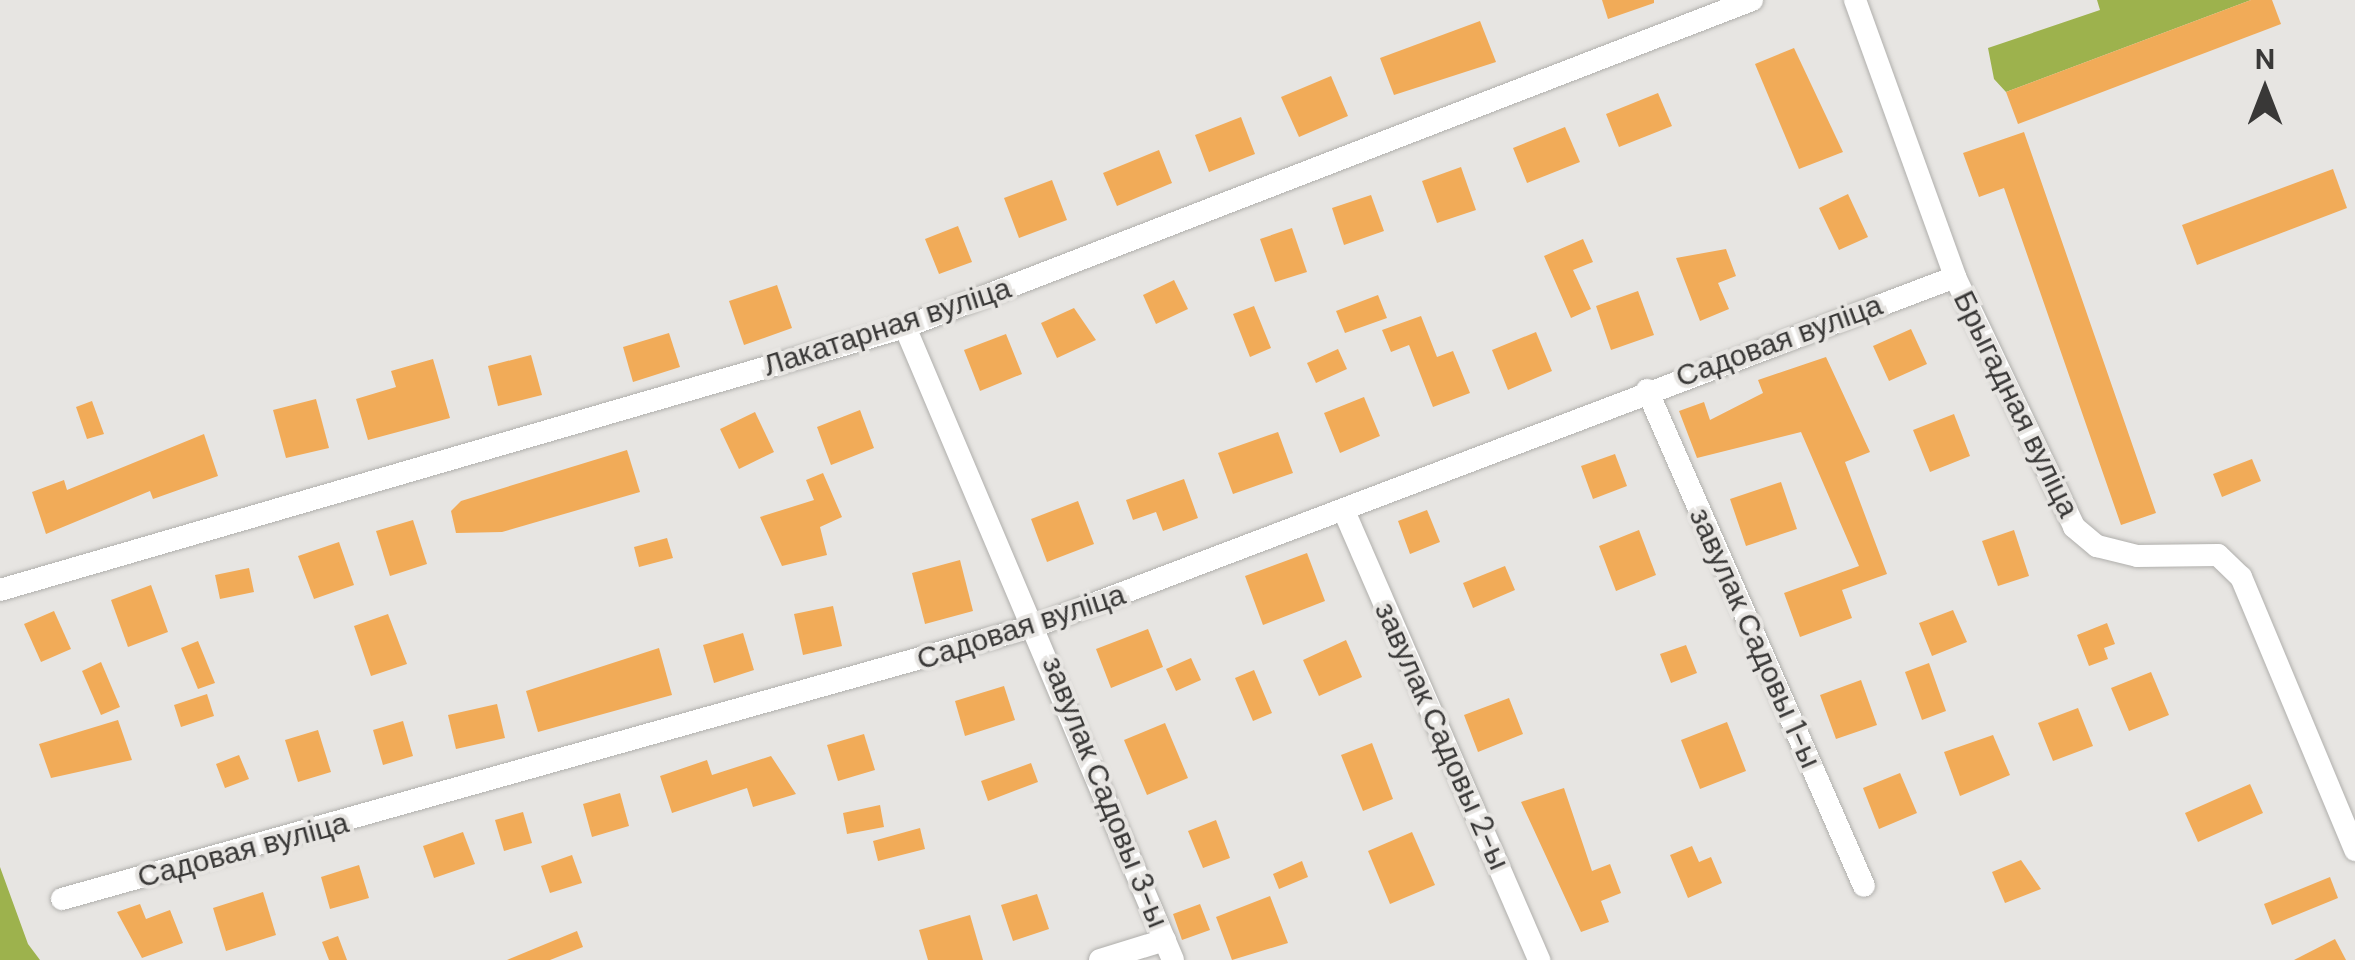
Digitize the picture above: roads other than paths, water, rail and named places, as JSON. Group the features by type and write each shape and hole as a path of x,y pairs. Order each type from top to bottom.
{"street":[{"name":"Лакатарная вуліца","path":"0,590 905,327 1752,0"},
{"name":"Брыгадная вуліца","path":"1855,0 1955,277 2074,527 2098,546 2137,556 2218,555 2241,577 2355,850"},
{"name":"Садовая вуліца","path":"62,899 1038,624 1344,511 1647,390 1955,277"},
{"name":"завулак Садовы 3-ы","path":"905,327 1038,624 1169,950"},
{"name":"завулак Садовы 1-ы","path":"1647,390 1864,886"},
{"name":"завулак Садовы 2-ы","path":"1344,511 1540,960"},
{"path":"1100,960 1169,950"}]}
